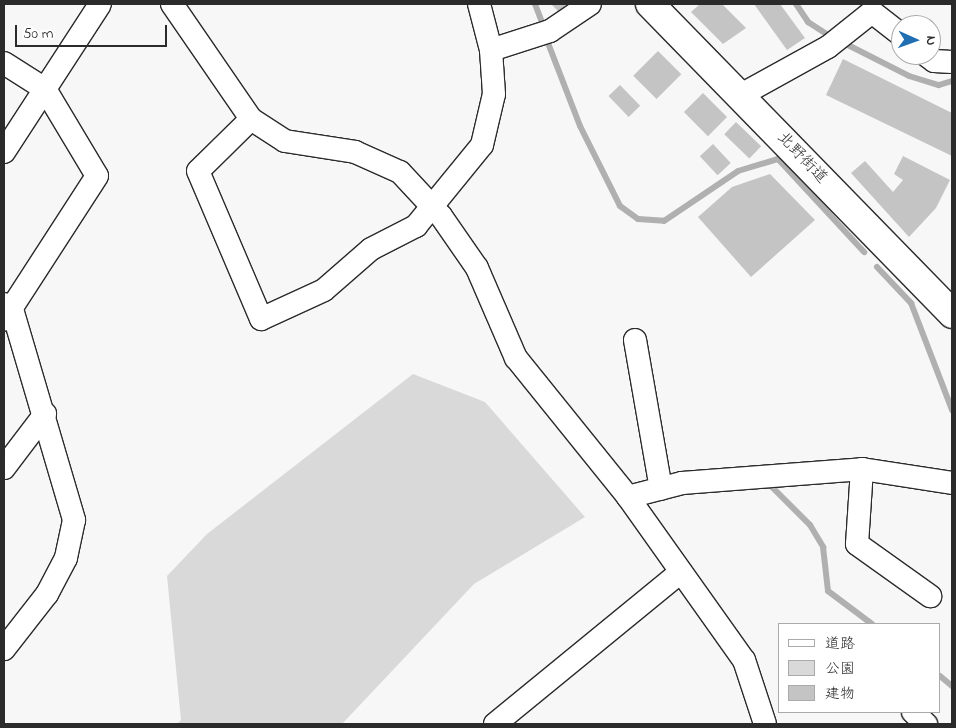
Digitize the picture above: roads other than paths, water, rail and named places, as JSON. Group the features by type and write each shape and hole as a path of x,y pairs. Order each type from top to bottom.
{"main road":[{"name":"北野街道","path":"650,4 741,95 952,314"}],"street":[{"path":"4,152 100,4"},
{"path":"172,4 252,119 285,141 355,152 400,172 432,208 477,268 516,358 628,497 744,660 765,724"},
{"path":"252,119 198,171 261,319 324,290 371,249 416,226 482,145 494,94 491,50 479,4"},
{"path":"491,50 550,31 590,4"},
{"path":"741,95 828,47 872,12 891,27"},
{"path":"4,63 45,89 97,176 6,311 45,414 74,520 66,558 47,594 4,649"},
{"path":"635,340 661,489"},
{"path":"4,468 45,414"},
{"path":"628,497 661,489 740,477 862,469 952,483"},
{"path":"862,469 858,544 930,596"},
{"path":"495,724 681,572"},
{"path":"914,713 926,724"}],"waterway":[{"path":"535,4 544,27"},
{"path":"796,4 808,22 833,38"},
{"path":"842,42 909,76 939,85 952,81"},
{"path":"548,43 580,126 620,206 638,219 664,221 738,171 778,159 864,252"},
{"path":"877,267 911,303 952,410"},
{"path":"767,482 810,525 823,547 828,591 871,623"},
{"path":"941,677 952,686"}]}
